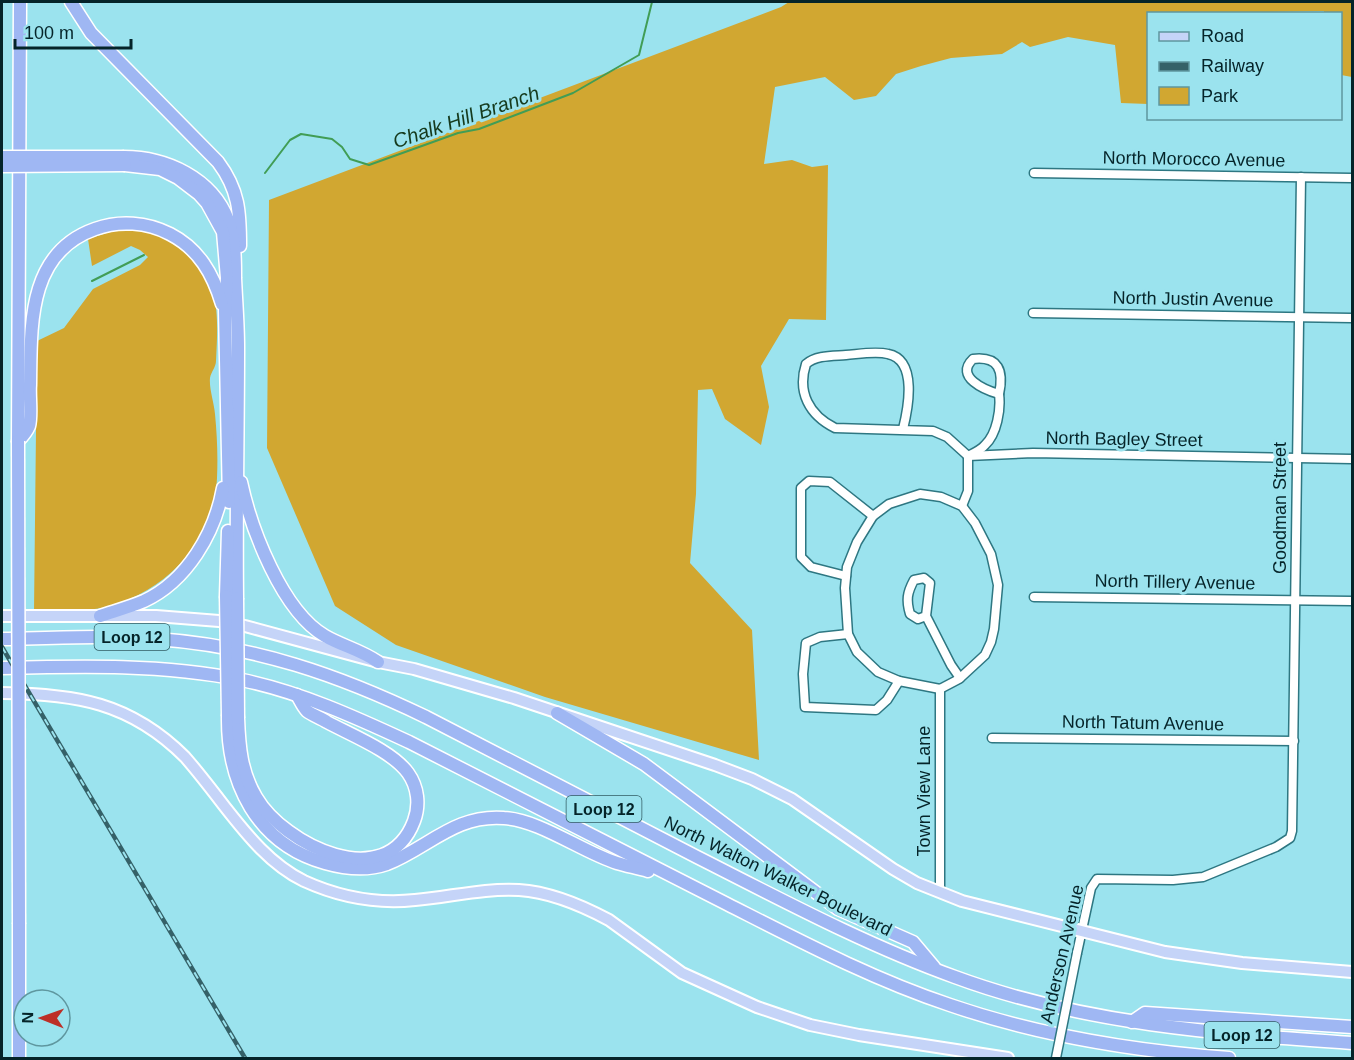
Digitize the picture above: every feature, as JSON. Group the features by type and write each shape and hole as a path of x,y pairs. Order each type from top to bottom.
{"highway":[{"path":"19,1059 22,432 20,2"},
{"path":"71,2 91,33 218,162 236,194 240,217 240,279 232,469 218,511 197,552 176,579 146,600 100,616"},
{"path":"2,157 124,161 149,167 171,174 189,185 207,203 219,224 225,242 227,278 225,311 232,469 236,497 232,597 233,717 241,761 256,798 282,829 308,845 335,855 367,858 393,849 410,832 417,813 414,785 408,773 381,751 307,711 297,695"},
{"path":"2,166 149,158 174,167 200,183 219,204 227,218 234,239 238,310"},
{"path":"22,432 31,324 38,288 45,273 63,248 86,232 100,227 147,225 178,238 192,248 204,262 215,280 225,311"},
{"path":"232,469 255,532 292,604 325,636 363,652 378,662"},
{"name":"North Walton Walker Boulevard","path":"2,639 103,636 158,639 218,646 270,657 324,673 426,717 851,935 936,969 1009,994 1132,1022 1242,1035 1353,1043"},
{"name":"Loop 12","path":"2,668 93,666 163,669 244,681 297,695 409,742 854,968 949,1005 1011,1024 1074,1039 1126,1048 1229,1059"},
{"path":"557,713 644,764 838,909 913,942 936,969"},
{"path":"233,717 228,736 236,776 254,812 281,842 316,860 350,868 369,869 388,863 459,825 487,818 505,818 522,822 616,863 670,876"},
{"path":"1132,1022 1145,1013 1353,1027"}],"main road":[{"path":"2,616 156,616 219,621 378,662 414,669 465,683 752,779 792,799 893,869 940,893 978,906 1190,956 1242,963 1353,972"},
{"path":"2,693 70,697 121,712 144,725 185,758 261,849 302,880 327,890 377,901 415,900 494,890 520,890 547,894 596,913 682,973 757,1007 810,1025 1008,1059"}],"street":[{"name":"North Morocco Avenue","path":"1034,173 1353,178"},
{"name":"Goodman Street","path":"1290,838 1294,822 1296,458 1301,177"},
{"name":"North Justin Avenue","path":"1033,313 1353,318"},
{"path":"903,429 909,401 909,388 907,376 896,358 888,354 858,354 818,358 806,363 802,376 805,399 814,414 825,423 836,428 933,431 947,437 968,456 968,490 962,506"},
{"path":"968,456 986,445 1001,408 1000,369 986,359 973,359 967,368 970,381 999,394"},
{"name":"North Bagley Street","path":"968,456 1033,453 1353,459"},
{"path":"846,576 811,567 801,556 801,488 809,482 830,482 873,516"},
{"path":"920,494 941,497 962,506 975,523 991,554 998,585 991,642 985,655 960,678 940,689 899,681 878,672 857,652 848,634 846,576 851,554 873,516 889,504 920,494"},
{"path":"926,616 918,619 910,614 907,604 907,592 914,580 924,578 930,583 926,616 960,678"},
{"name":"North Tillery Avenue","path":"1034,597 1353,601"},
{"path":"848,634 820,637 806,643 803,674 805,707 876,710 887,700 899,681"},
{"name":"Town View Lane","path":"940,689 940,893"},
{"name":"North Tatum Avenue","path":"992,738 1294,741"},
{"name":"Anderson Avenue","path":"1056,1059 1091,888 1097,879 1196,879 1276,847 1290,838"}],"green space":[{"path":"789,2 1352,2 1352,77 1342,75 1342,12 1147,12 1147,104 1121,103 1115,45 1068,37 1030,47 1022,42 1002,54 951,58 921,66 896,74 876,96 854,100 825,77 775,87 764,164 792,160 812,167 828,165 826,320 789,319 761,366 769,407 761,445 725,419 712,389 698,390 696,494 690,563 752,630 759,760 545,697 396,645 335,606 267,448 269,200 781,7"},
{"path":"119,229 150,232 177,244 198,265 213,293 217,327 216,363 210,382 217,446 214,501 207,523 196,544 165,578 145,591 102,608 34,611 37,341 64,328 93,289 140,265 148,257 131,246 92,266 88,239"}],"waterway":[{"name":"Chalk Hill Branch","path":"265,173 290,140 301,134 332,139 342,147 350,159 369,165 458,133 479,129 573,93 639,55 652,2"},
{"name":"Chalk Hill Branch","path":"92,281 144,255"}],"railway":[{"path":"2,647 245,1058"}]}
